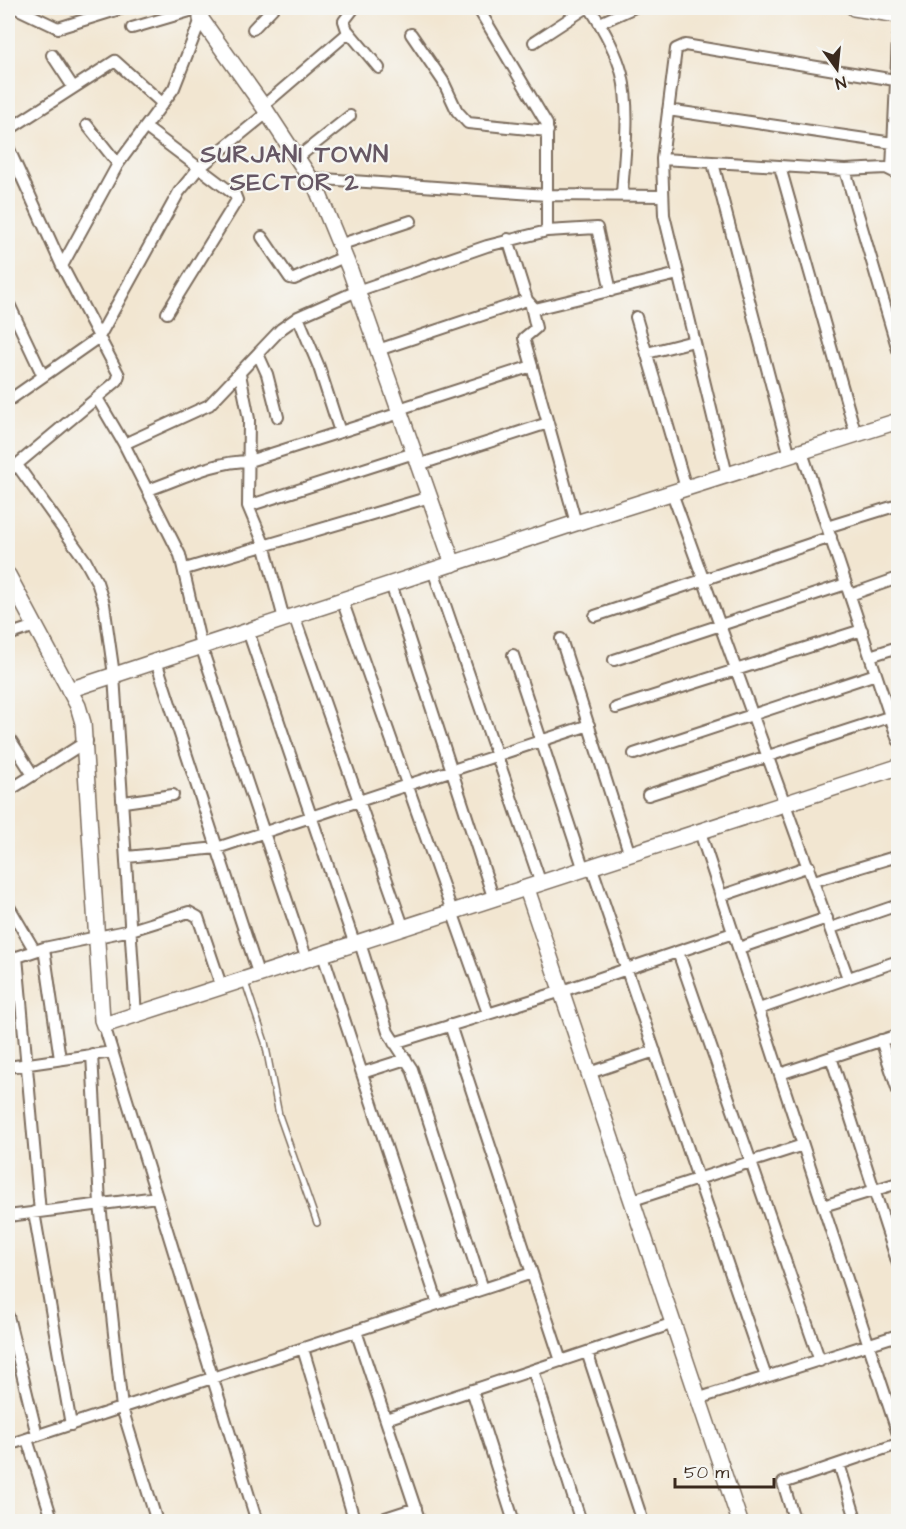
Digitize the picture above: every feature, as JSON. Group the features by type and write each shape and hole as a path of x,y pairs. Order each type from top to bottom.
{"street":[{"path":"16,8 58,28 121,8"},
{"path":"253,29 273,8"},
{"path":"354,8 344,21 348,31 379,68"},
{"path":"478,8 542,112 548,131 547,231"},
{"path":"534,42 588,8 600,23 622,75 625,120 622,195"},
{"path":"600,23 633,8"},
{"path":"863,8 898,15"},
{"path":"132,28 201,11"},
{"path":"62,266 118,164 174,88 201,11"},
{"path":"201,11 310,178 357,291 453,564"},
{"path":"8,400 99,337 179,192 198,170 348,31"},
{"path":"411,34 443,81 457,111 468,123 548,131"},
{"path":"662,159 895,172 893,143 898,38"},
{"path":"727,476 664,215 662,159 676,49 685,45 895,80"},
{"path":"51,55 73,87"},
{"path":"8,130 115,61 162,103"},
{"path":"668,110 893,143"},
{"path":"297,158 350,116"},
{"path":"87,125 118,164"},
{"path":"145,127 198,170 235,195 236,203 167,313"},
{"path":"8,147 11,160 62,266 119,375 117,381 12,468 64,529 97,582 104,604 114,675 124,802 136,1016"},
{"path":"713,163 796,454 829,532 876,674 895,715 898,740"},
{"path":"780,167 856,435"},
{"path":"845,170 898,346"},
{"path":"310,178 547,195 663,196"},
{"path":"262,237 290,278 294,279 342,251 411,221"},
{"path":"124,444 209,405 281,329 298,317 357,291 508,239 547,231 597,228 611,291"},
{"path":"508,239 536,328 524,338 576,524"},
{"path":"378,350 529,303 540,308 678,274"},
{"path":"8,302 43,376"},
{"path":"298,317 319,367 340,432"},
{"path":"636,317 679,491 704,580 770,757 848,978"},
{"path":"646,353 694,341"},
{"path":"258,354 267,374 278,417"},
{"path":"148,490 217,466 249,460 340,432 532,366"},
{"path":"240,374 249,419 248,506 359,801 404,929"},
{"path":"97,398 148,490 185,569 201,646 307,960"},
{"path":"69,690 898,421"},
{"path":"248,506 548,423"},
{"path":"185,569 430,497"},
{"path":"595,616 704,580 898,504"},
{"path":"433,570 496,755 562,991 740,1521"},
{"path":"8,575 78,706 87,741 102,1020 257,1521"},
{"path":"850,595 898,578"},
{"path":"391,584 494,900"},
{"path":"614,660 846,584"},
{"path":"342,600 488,1013"},
{"path":"8,635 35,626"},
{"path":"616,708 861,630"},
{"path":"248,631 394,1043 412,1069 483,1289"},
{"path":"561,639 630,855"},
{"path":"870,656 898,647"},
{"path":"513,655 541,740 627,969 766,1377"},
{"path":"156,661 217,848 252,978"},
{"path":"634,753 876,674"},
{"path":"648,795 895,715"},
{"path":"127,856 217,848 589,725"},
{"path":"8,736 33,775"},
{"path":"8,791 87,741"},
{"path":"104,1025 898,768"},
{"path":"124,802 173,795"},
{"path":"700,832 898,1434"},
{"path":"814,881 898,856"},
{"path":"721,896 809,866"},
{"path":"739,948 898,905"},
{"path":"8,906 39,950 60,1059"},
{"path":"70,1425 37,1212 27,1064 12,958 131,930 189,912 194,913 222,988"},
{"path":"394,1043 562,991 733,933"},
{"path":"678,952 820,1360"},
{"path":"323,955 438,1304"},
{"path":"759,1009 898,961"},
{"path":"450,1025 561,1361"},
{"path":"780,1074 898,1035"},
{"path":"881,1040 898,1091"},
{"path":"590,1073 655,1051"},
{"path":"8,1067 112,1052"},
{"path":"92,1054 100,1204 122,1408 157,1521"},
{"path":"831,1057 898,1264"},
{"path":"362,1073 406,1059"},
{"path":"633,1200 803,1145"},
{"path":"823,1206 898,1183"},
{"path":"8,1216 157,1197"},
{"path":"8,1445 532,1273"},
{"path":"8,1316 32,1437 54,1521"},
{"path":"386,1419 674,1323"},
{"path":"356,1331 420,1521"},
{"path":"700,1398 898,1335"},
{"path":"303,1349 355,1521"},
{"path":"587,1352 643,1521"},
{"path":"533,1370 581,1521"},
{"path":"472,1390 514,1521"},
{"path":"795,1521 783,1484 898,1444"},
{"path":"839,1464 857,1521"},
{"path":"373,1521 416,1508"}],"lane":[{"path":"252,978 279,1115 317,1223"}],"district":[{"name":"SURJANI TOWN SECTOR 2","path":"295,169"}]}
